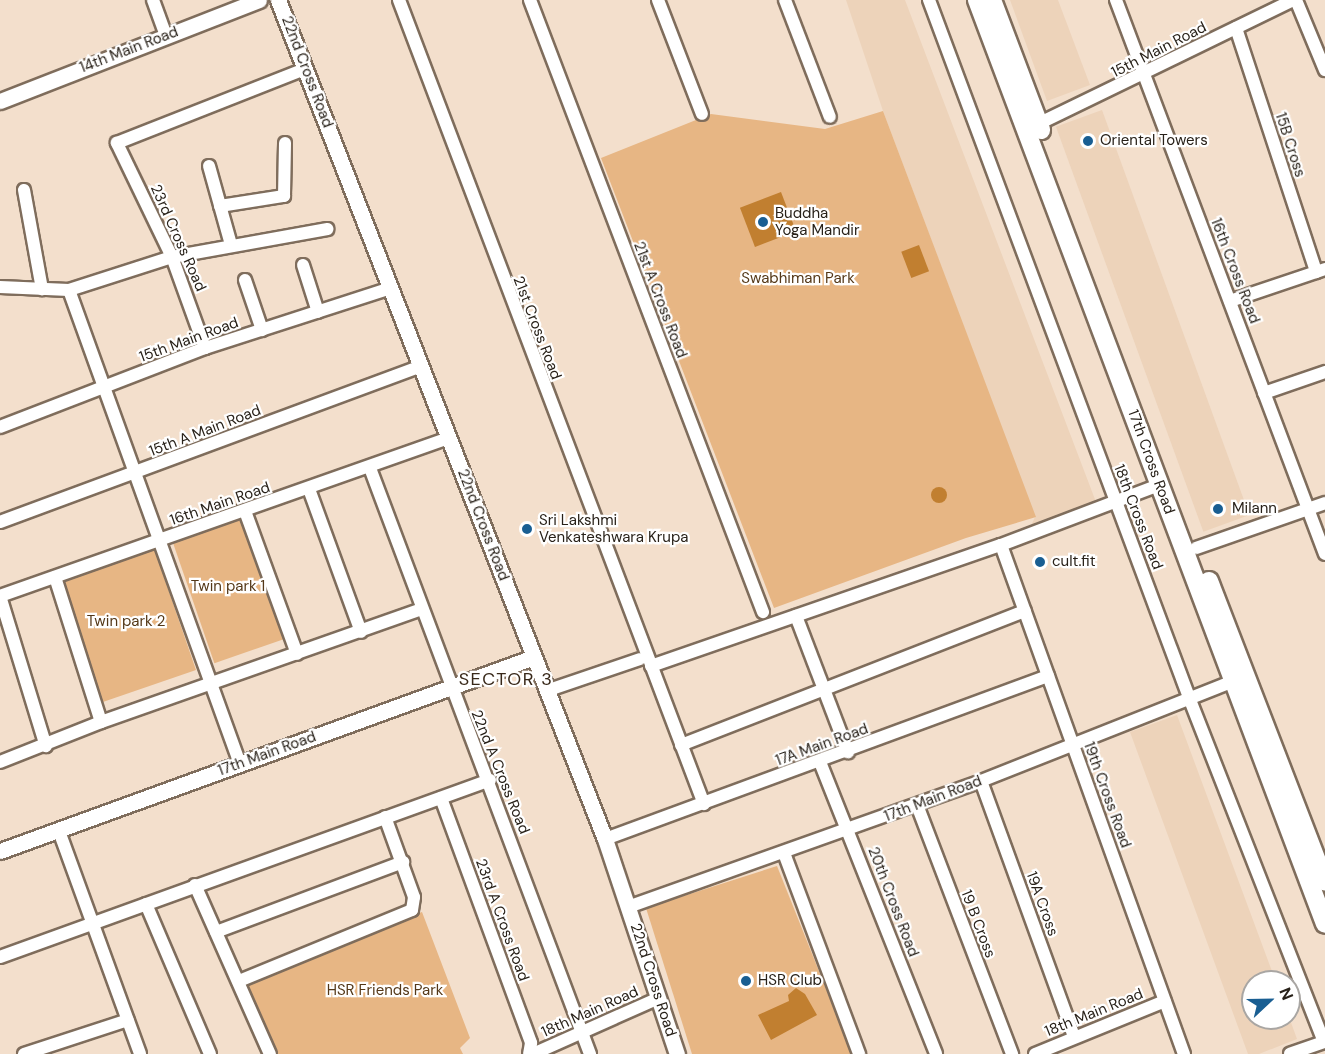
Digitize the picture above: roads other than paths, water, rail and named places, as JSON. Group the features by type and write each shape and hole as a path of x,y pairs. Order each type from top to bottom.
{"main road":[{"name":"17th Cross Road","path":"977,0 1145,491 1234,681 1325,924"},
{"name":"17th Cross Road","path":"992,0 1196,548 1325,882"}],"street":[{"path":"153,0 166,36"},
{"name":"14th Main Road","path":"0,101 259,0"},
{"name":"22nd Cross Road","path":"278,0 534,657 549,690 605,839 677,1054"},
{"name":"21st Cross Road","path":"399,0 704,804"},
{"name":"21st A Cross Road","path":"530,0 763,612"},
{"path":"658,0 702,114"},
{"path":"785,0 830,117"},
{"name":"18th Cross Road","path":"929,0 1116,504 1324,1042"},
{"name":"16th Cross Road","path":"1116,0 1325,554"},
{"path":"1294,0 1325,70"},
{"name":"15th Main Road","path":"1038,124 1144,75 1294,0"},
{"name":"15B Cross","path":"1236,28 1320,271"},
{"name":"23rd Cross Road","path":"205,348 172,257 117,143 305,69"},
{"path":"220,206 284,196 285,143"},
{"path":"209,166 231,245"},
{"path":"24,190 42,289"},
{"path":"0,287 69,290 172,257 328,229"},
{"path":"303,265 318,312"},
{"path":"1230,301 1320,271"},
{"path":"245,280 262,330"},
{"name":"15th Main Road","path":"0,427 205,348 391,288"},
{"path":"69,290 240,764"},
{"name":"15th A Main Road","path":"0,522 421,366"},
{"path":"1264,393 1325,372"},
{"name":"16th Main Road","path":"0,596 370,468 449,438"},
{"name":"22nd A Cross Road","path":"370,468 449,688 490,780 590,1054"},
{"path":"309,489 361,632"},
{"path":"651,666 1001,545 1116,504 1145,491"},
{"path":"1196,548 1325,503"},
{"path":"245,511 297,654"},
{"name":"19th Cross Road","path":"1001,545 1184,1054"},
{"path":"55,577 101,722"},
{"path":"0,596 46,746"},
{"path":"0,762 46,746 101,722 421,609"},
{"path":"681,745 1025,611"},
{"path":"796,616 848,752"},
{"name":"17th Main Road","path":"0,851 534,657"},
{"path":"549,690 640,659"},
{"name":"17A Main Road","path":"605,839 848,752 1048,676"},
{"name":"17th Main Road","path":"628,907 850,830 1234,681"},
{"name":"20th Cross Road","path":"820,762 850,830 936,1054"},
{"path":"0,957 490,780"},
{"name":"19A Cross","path":"981,781 1074,1037"},
{"name":"23rd A Cross Road","path":"441,798 531,1043 528,1054"},
{"name":"19 B Cross","path":"917,805 1012,1054"},
{"path":"239,981 408,914 412,910 414,897 385,817"},
{"path":"59,831 140,1054"},
{"path":"784,853 858,1054"},
{"path":"216,932 403,862"},
{"path":"195,885 270,1054"},
{"path":"146,904 210,1054"},
{"name":"18th Main Road","path":"533,1054 659,999"},
{"name":"18th Main Road","path":"1035,1054 1165,1001"},
{"path":"24,1054 128,1020"},
{"path":"1290,1054 1324,1042"}],"place":[{"name":"Oriental Towers","path":"1088,141"},
{"name":"Buddha Yoga Mandir","path":"763,222"},
{"name":"Milann","path":"1218,509"},
{"name":"Sri Lakshmi Venkateshwara Krupa","path":"527,529"},
{"name":"cult.fit","path":"1040,562"},
{"name":"HSR Club","path":"746,981"}],"district":[{"name":"SECTOR 3","path":"506,679"}],"park label":[{"name":"Swabhiman Park","path":"798,279"},
{"name":"Twin park 1","path":"228,587"},
{"name":"Twin park 2","path":"126,622"},
{"name":"HSR Friends Park","path":"385,991"}]}
